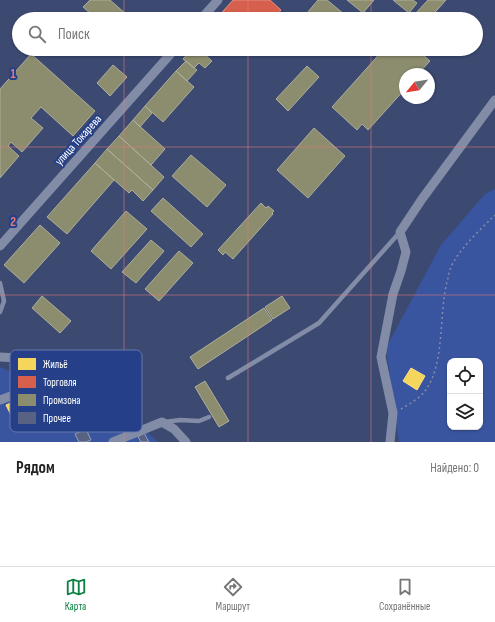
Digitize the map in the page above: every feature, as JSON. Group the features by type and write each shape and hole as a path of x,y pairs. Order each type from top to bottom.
{"street":[{"path":"207,12 218,0"},
{"name":"улица Токарева","path":"0,246 169,56"},
{"path":"390,442 393,412 381,357 393,294 406,252 400,232 422,199 495,100"},
{"path":"0,357 10,358"},
{"path":"0,400 10,396"},
{"path":"142,430 162,422 174,429 186,442"},
{"path":"113,442 137,432"}],"lane":[{"path":"228,378 319,323 400,232"},
{"path":"0,283 4,301 0,312"},
{"path":"162,422 180,420 199,421 209,417"}],"path":[{"path":"393,412 402,409 425,392 435,375 445,287 452,264 462,250 495,215"},
{"path":"121,432 124,437"}],"shaded area":[{"path":"495,189 495,442 399,442 386,348 441,245 485,194"},
{"path":"0,367 10,371 10,432 142,432 142,430 148,433 158,442 0,442"}],"building: Жильё":[{"path":"411,368 425,376 417,390 403,381"},
{"path":"10,403 10,413 6,405"}],"building: Торговля":[{"path":"233,0 270,0 281,10 279,12 222,12"}],"building: Промзона":[{"path":"90,0 110,0 124,12 89,12 83,7"},
{"path":"318,0 327,0 342,12 308,12"},
{"path":"347,0 374,0 364,12 362,12"},
{"path":"393,0 413,0 417,3 410,12"},
{"path":"428,0 446,0 435,12 417,12"},
{"path":"29,56 33,56 95,111 73,136 41,107 31,118 43,128 22,152 11,142 8,146 19,156 0,178 0,89"},
{"path":"186,56 206,56 212,61 205,68 199,63 194,68 183,59"},
{"path":"378,56 424,56 430,61 424,68 399,68 399,96 368,130 362,124 357,130 332,107"},
{"path":"186,61 197,70 187,81 176,71"},
{"path":"113,65 127,77 110,96 97,83"},
{"path":"307,66 319,77 288,111 276,99"},
{"path":"176,71 194,87 163,122 145,106"},
{"path":"145,106 152,113 140,127 133,120"},
{"path":"133,120 165,149 151,165 119,136"},
{"path":"314,128 345,156 308,198 277,170"},
{"path":"119,136 164,177 153,190 107,149"},
{"path":"107,149 153,190 143,201 132,190 129,193 95,163"},
{"path":"191,155 226,185 207,207 172,176"},
{"path":"95,163 114,180 67,234 47,217"},
{"path":"163,198 203,234 191,247 151,211"},
{"path":"261,203 266,208 268,206 274,211 272,213 273,214 233,259 225,252 223,255 218,250"},
{"path":"126,211 147,229 111,269 91,251"},
{"path":"40,225 60,243 24,283 4,265"},
{"path":"151,240 164,251 136,283 122,272"},
{"path":"179,251 193,263 159,301 145,289"},
{"path":"42,296 71,321 60,333 32,308"},
{"path":"282,296 290,308 273,319 265,307"},
{"path":"264,308 272,320 198,369 190,357"},
{"path":"205,381 229,421 219,427 195,387"}],"building: Прочее":[{"path":"79,432 87,432 91,440 79,442 75,434"},
{"path":"144,433 149,442 141,442 138,437"}]}
